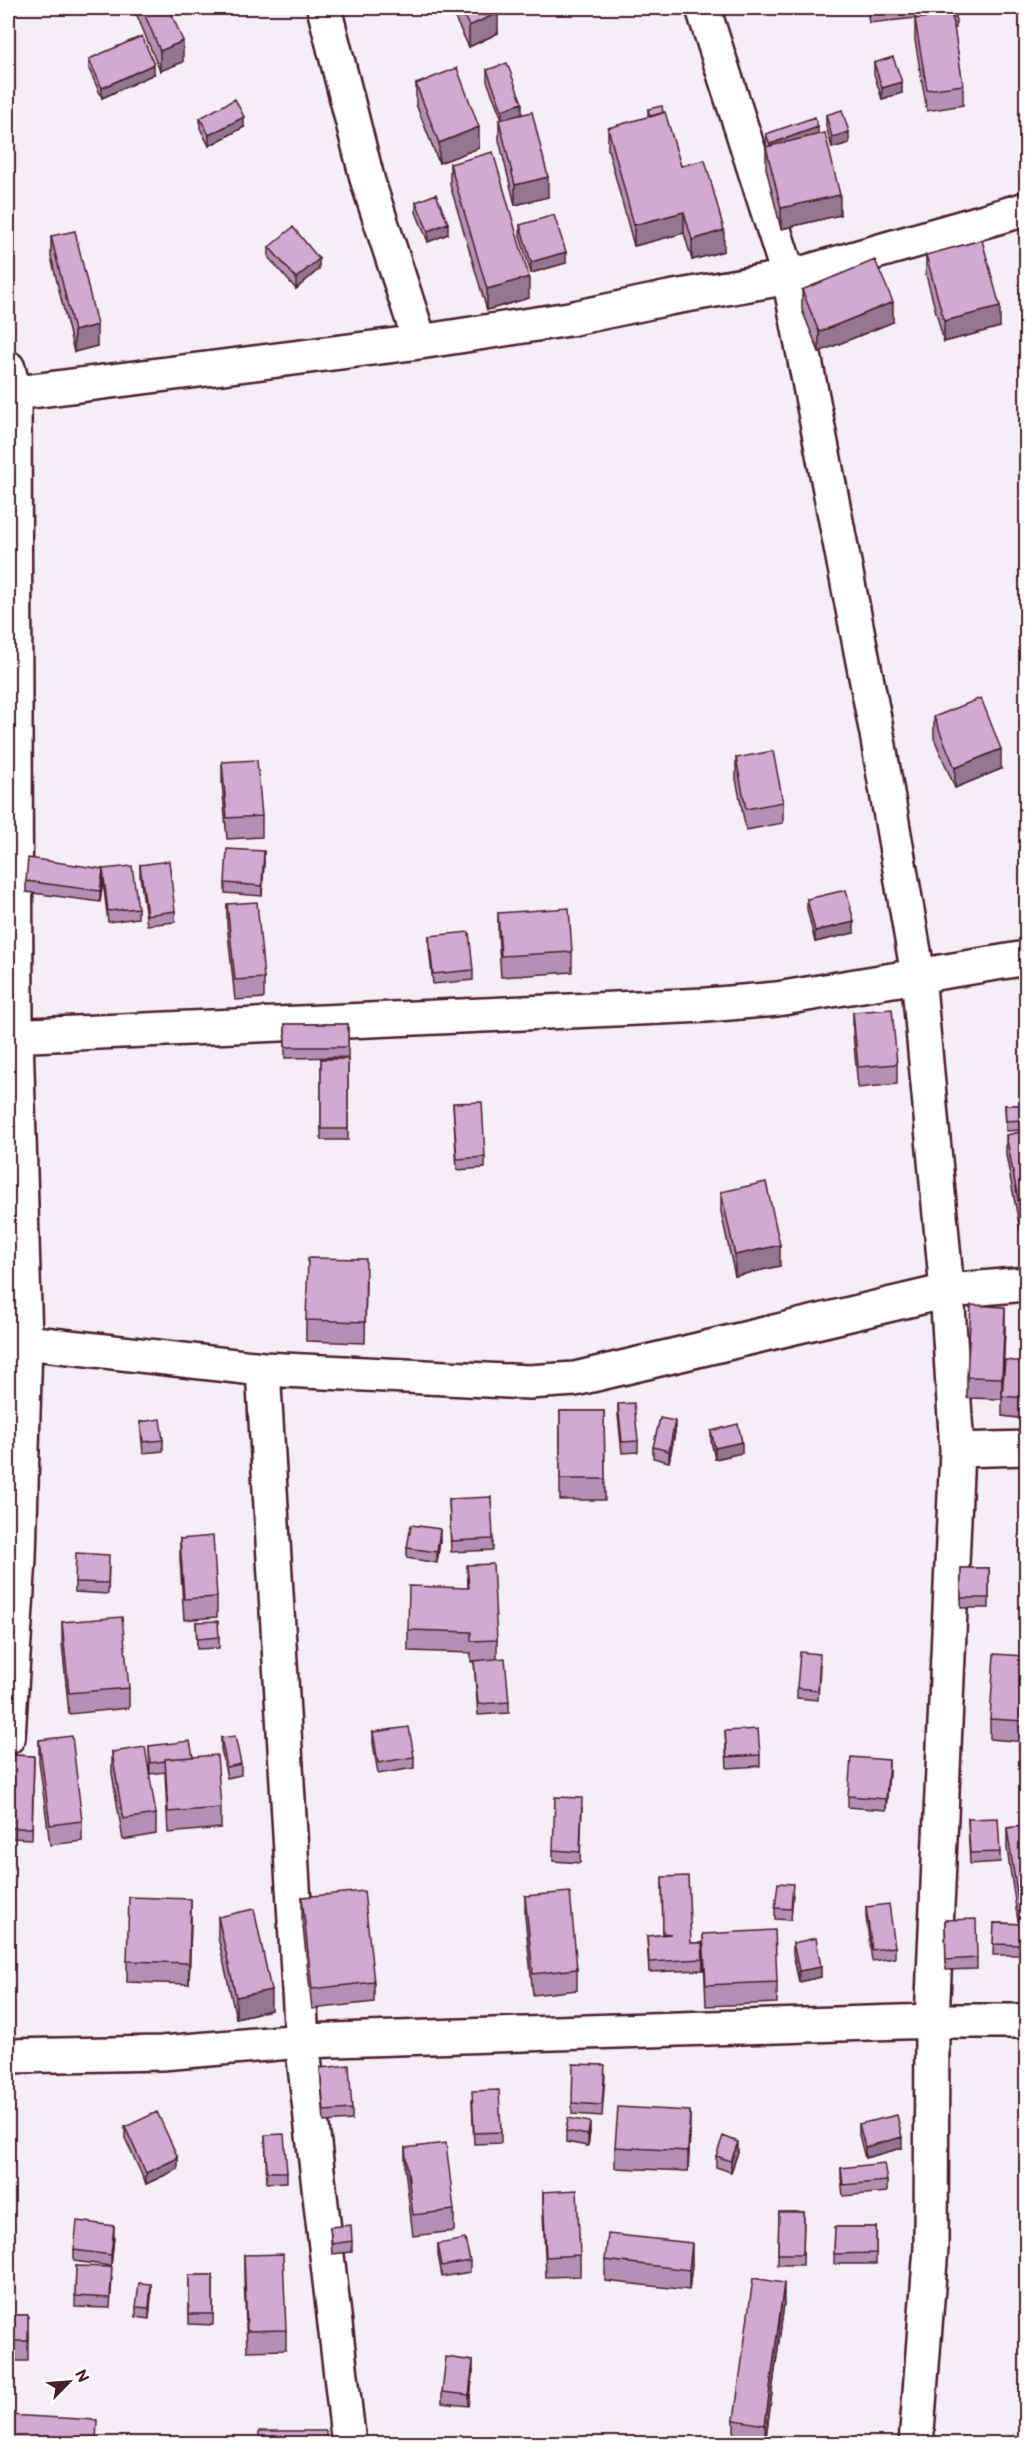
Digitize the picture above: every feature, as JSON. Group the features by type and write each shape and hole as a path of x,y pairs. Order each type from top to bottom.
{"street":[{"path":"324,8 368,182 420,342"},
{"path":"703,8 789,277 877,734 918,975 947,1291 957,1449 932,2020 931,2248 916,2444"},
{"path":"8,1737 10,1663 19,1558 12,1036 10,384 420,342 569,319 669,298 789,277 1026,209"},
{"path":"12,1036 705,1005 777,999 1026,958"},
{"path":"16,1340 263,1370 529,1382 574,1379 947,1291 1026,1284"},
{"path":"263,1370 302,2041 349,2444"},
{"path":"957,1449 1026,1448"},
{"path":"8,2056 162,2054 302,2041 932,2020 1026,2021"}],"building":[{"path":"142,8 169,8 183,41 160,51"},
{"path":"460,8 495,8 498,13 469,26"},
{"path":"925,8 955,8 956,18 952,18 952,14 926,17"},
{"path":"952,14 963,85 927,90 915,19"},
{"path":"142,36 154,64 102,88 89,59"},
{"path":"893,57 902,82 882,88 874,63"},
{"path":"507,63 522,103 502,110 487,70"},
{"path":"457,68 479,127 439,143 416,84"},
{"path":"235,99 244,117 209,135 200,118"},
{"path":"662,106 663,113 650,117 648,109"},
{"path":"842,110 849,132 832,137 826,115"},
{"path":"532,112 548,177 515,185 499,120"},
{"path":"665,112 681,166 705,160 724,230 692,240 684,212 634,225 608,128"},
{"path":"815,117 818,127 770,144 766,134"},
{"path":"825,133 840,195 781,208 766,147"},
{"path":"493,152 529,277 487,289 450,164"},
{"path":"436,194 448,223 428,231 416,202"},
{"path":"554,215 566,252 531,262 520,225"},
{"path":"293,227 319,259 296,278 269,247"},
{"path":"75,231 97,325 74,331 51,236"},
{"path":"982,240 1000,307 944,321 926,255"},
{"path":"875,260 893,302 819,332 802,290"},
{"path":"981,698 1001,749 955,768 934,717"},
{"path":"773,751 783,802 746,809 736,758"},
{"path":"257,760 262,816 227,818 222,762"},
{"path":"227,849 264,851 262,886 225,883"},
{"path":"28,858 103,869 132,866 138,908 108,911 103,870 100,891 26,881"},
{"path":"169,861 175,911 147,915 140,865"},
{"path":"846,890 854,922 815,931 807,899"},
{"path":"257,902 264,978 235,980 227,904"},
{"path":"569,908 572,952 501,956 498,913"},
{"path":"469,932 473,970 433,974 429,936"},
{"path":"892,1009 897,1064 858,1067 853,1012"},
{"path":"285,1024 348,1024 348,1047 285,1047"},
{"path":"321,1059 348,1059 348,1129 321,1129"},
{"path":"482,1102 485,1157 457,1159 453,1103"},
{"path":"1005,1105 1023,1105 1023,1120 1006,1121"},
{"path":"1026,1131 1026,1219 1022,1220 1006,1135"},
{"path":"766,1182 780,1245 735,1255 721,1192"},
{"path":"308,1258 366,1259 365,1322 306,1320"},
{"path":"971,1305 1005,1307 1002,1378 967,1377"},
{"path":"1005,1360 1026,1362 1026,1398 1002,1396"},
{"path":"634,1403 638,1441 622,1442 618,1404"},
{"path":"560,1411 604,1411 605,1479 560,1479"},
{"path":"660,1418 675,1421 669,1451 653,1447"},
{"path":"160,1419 163,1440 143,1442 140,1422"},
{"path":"738,1424 742,1442 715,1448 711,1431"},
{"path":"491,1497 493,1539 451,1541 449,1499"},
{"path":"411,1525 440,1529 437,1552 407,1548"},
{"path":"213,1536 217,1597 184,1599 180,1539"},
{"path":"76,1553 109,1555 108,1583 75,1582"},
{"path":"493,1564 497,1640 471,1641 471,1632 408,1630 409,1586 469,1588 467,1565"},
{"path":"961,1568 989,1568 989,1598 961,1598"},
{"path":"122,1617 129,1688 69,1693 62,1622"},
{"path":"218,1621 219,1637 197,1639 196,1622"},
{"path":"800,1652 820,1654 818,1690 797,1688"},
{"path":"994,1654 1026,1656 1026,1721 990,1719"},
{"path":"505,1658 509,1702 478,1704 474,1661"},
{"path":"409,1727 414,1757 378,1763 373,1732"},
{"path":"758,1729 760,1755 727,1757 725,1731"},
{"path":"72,1736 82,1821 50,1825 39,1740"},
{"path":"235,1736 241,1764 227,1767 221,1738"},
{"path":"190,1741 193,1757 165,1759 165,1761 150,1763 149,1746"},
{"path":"1026,1745 1026,1816 1022,1816 1019,1746"},
{"path":"145,1747 156,1814 123,1819 112,1752"},
{"path":"10,1755 34,1756 32,1828 10,1828"},
{"path":"217,1755 221,1808 168,1812 165,1759"},
{"path":"851,1757 889,1760 886,1799 848,1796"},
{"path":"555,1797 582,1798 580,1852 553,1850"},
{"path":"998,1818 1000,1852 970,1853 968,1819"},
{"path":"1026,1826 1026,1899 1018,1900 1007,1828"},
{"path":"688,1876 691,1943 702,1943 703,1959 649,1962 647,1936 671,1934 663,1933 662,1877"},
{"path":"778,1883 793,1884 791,1909 775,1908"},
{"path":"364,1891 374,1982 312,1989 302,1897"},
{"path":"570,1892 577,1969 533,1974 525,1896"},
{"path":"129,1897 191,1899 189,1963 127,1961"},
{"path":"889,1904 895,1947 872,1950 866,1907"},
{"path":"254,1909 271,1990 236,1997 218,1917"},
{"path":"976,1919 977,1958 946,1960 945,1920"},
{"path":"994,1923 1026,1924 1026,1945 993,1944"},
{"path":"775,1930 777,1982 706,1985 703,1934"},
{"path":"816,1938 821,1967 799,1971 793,1943"},
{"path":"573,2064 605,2065 602,2105 572,2103"},
{"path":"349,2065 352,2109 324,2111 320,2068"},
{"path":"499,2090 501,2132 474,2133 472,2091"},
{"path":"618,2107 690,2111 688,2151 615,2147"},
{"path":"157,2112 178,2158 146,2173 125,2127"},
{"path":"897,2115 902,2137 865,2147 859,2124"},
{"path":"568,2118 590,2122 588,2135 566,2131"},
{"path":"284,2134 287,2172 267,2172 265,2135"},
{"path":"723,2136 738,2142 731,2161 716,2156"},
{"path":"446,2143 454,2210 413,2215 405,2148"},
{"path":"884,2163 887,2181 843,2185 841,2168"},
{"path":"577,2190 580,2255 546,2257 543,2192"},
{"path":"779,2212 804,2212 803,2254 778,2254"},
{"path":"77,2221 114,2226 111,2255 74,2250"},
{"path":"351,2225 352,2241 332,2244 330,2227"},
{"path":"835,2227 876,2227 876,2253 834,2254"},
{"path":"608,2234 692,2243 689,2270 605,2260"},
{"path":"465,2239 470,2261 442,2266 438,2244"},
{"path":"283,2254 286,2330 247,2331 244,2255"},
{"path":"76,2266 112,2267 110,2298 75,2296"},
{"path":"189,2275 213,2275 213,2314 189,2314"},
{"path":"753,2278 784,2283 765,2425 734,2420"},
{"path":"139,2283 151,2284 149,2308 136,2307"},
{"path":"8,2315 28,2315 28,2341 8,2341"},
{"path":"446,2357 473,2361 469,2395 442,2392"},
{"path":"8,2415 97,2420 96,2444 8,2444"},
{"path":"259,2431 326,2431 326,2444 259,2444"}]}
